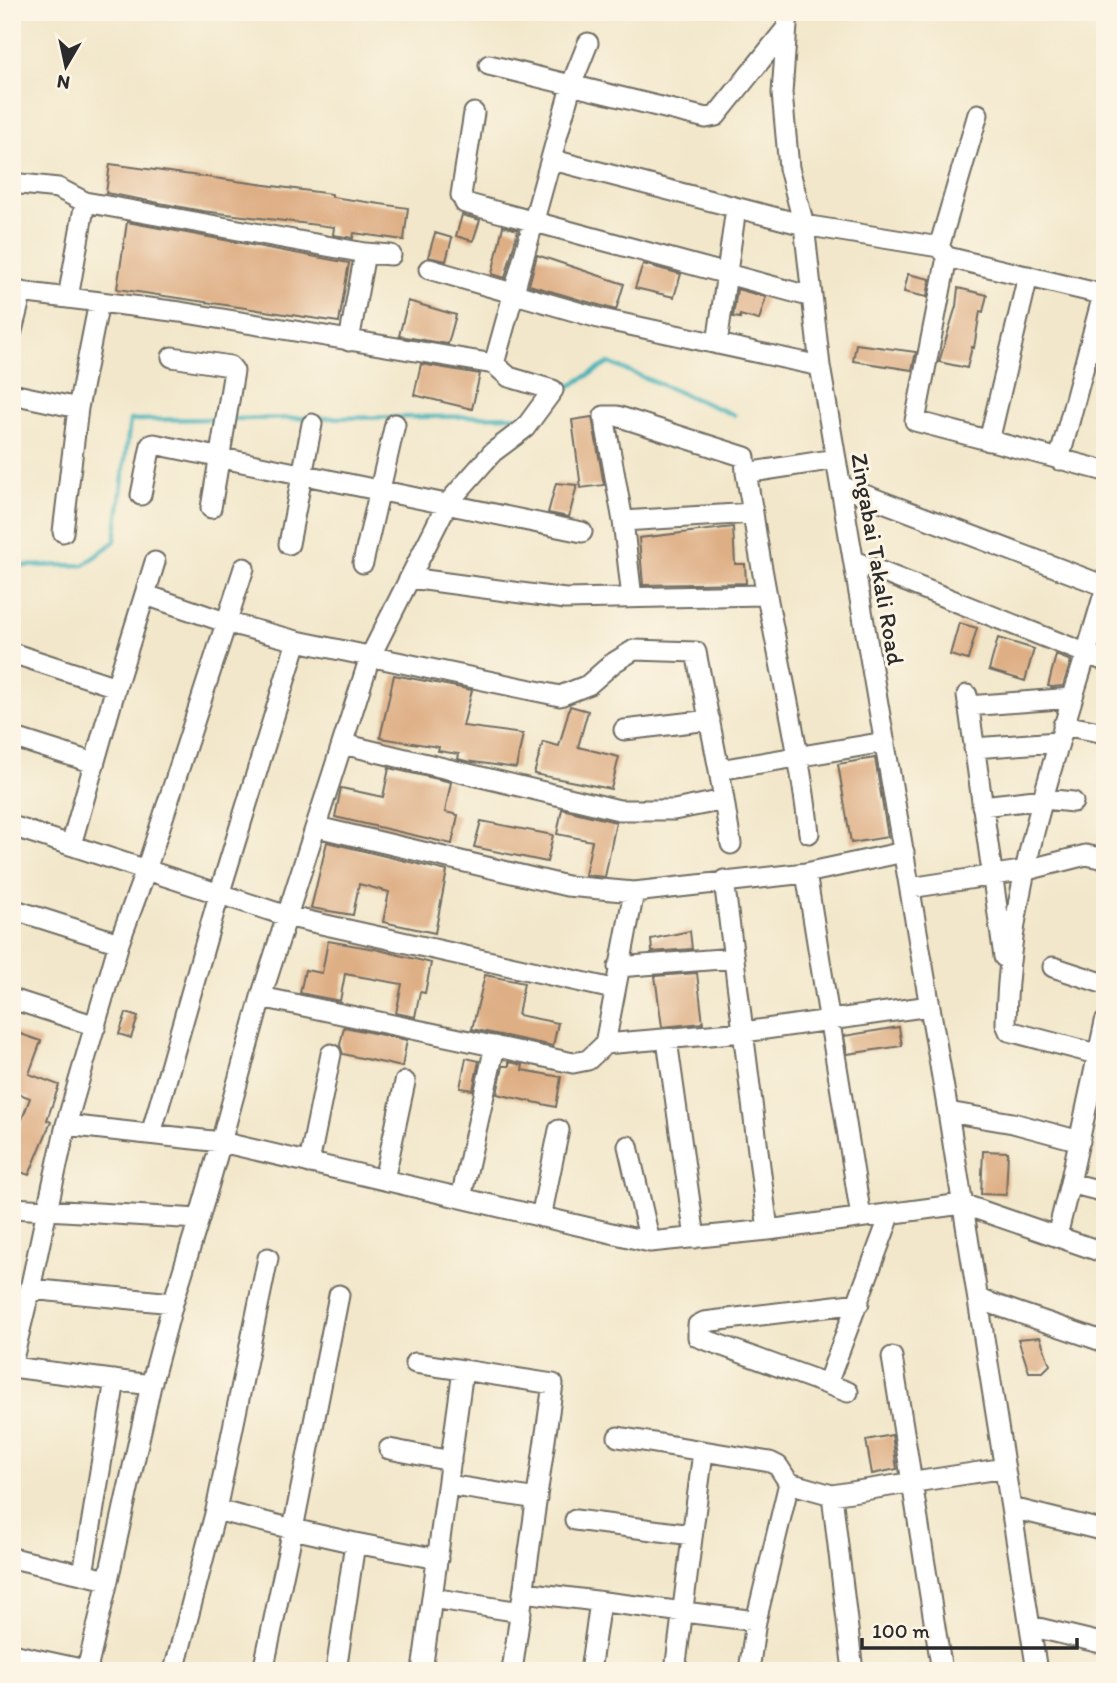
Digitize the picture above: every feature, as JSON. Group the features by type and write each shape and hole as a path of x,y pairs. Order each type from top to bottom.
{"street":[{"path":"489,65 572,83 706,118 716,116 787,21"},
{"name":"Zingabai Takali Road","path":"787,21 782,93 789,168 804,225 820,366 930,1006 1037,1671"},
{"path":"494,364 553,160 572,83 587,43"},
{"path":"474,113 461,195 465,203 812,297"},
{"path":"978,114 943,252 915,421 1105,471"},
{"path":"553,160 804,225 943,252 1104,295 1059,460"},
{"path":"13,188 58,188 85,202 365,253 391,255"},
{"path":"68,298 85,202"},
{"path":"717,344 736,208"},
{"path":"348,341 365,253"},
{"path":"429,269 602,319 820,366"},
{"path":"989,441 1028,276"},
{"path":"12,331 17,291 180,312 494,364 509,377 552,390 525,428 493,452 447,503 370,657 289,917 261,997 173,1303 151,1385 89,1670 12,1654"},
{"path":"63,532 78,408 99,302"},
{"path":"172,357 230,366 234,376 211,509"},
{"path":"12,394 78,408"},
{"path":"632,597 623,521 604,415 617,416 745,457 764,596 801,757 809,833"},
{"path":"289,544 312,424"},
{"path":"363,563 395,424"},
{"path":"141,495 151,445 302,473 582,532"},
{"path":"746,473 836,459"},
{"path":"841,486 1105,588 1096,658 1072,698 1061,734 1027,870 1006,975"},
{"path":"623,521 752,513"},
{"path":"854,561 1096,658"},
{"path":"71,845 155,562"},
{"path":"151,1385 12,1365 66,1125 119,943 146,870 244,568"},
{"path":"410,578 565,598 764,596"},
{"path":"146,594 225,622 297,640 560,696 588,685 612,663 634,650 696,652 731,844"},
{"path":"151,1134 219,895 297,640"},
{"path":"12,653 116,687"},
{"path":"1072,698 967,700 1006,975 1006,1024 1009,1031 1096,1054"},
{"path":"624,730 710,720"},
{"path":"974,748 1061,734 1105,733"},
{"path":"12,737 94,763"},
{"path":"719,770 885,742"},
{"path":"343,744 620,810 674,810 724,800"},
{"path":"982,806 1044,799 1073,802"},
{"path":"12,826 289,917 613,989"},
{"path":"317,827 567,886 634,892 806,873 904,852"},
{"path":"910,888 1027,870 1086,855 1105,859"},
{"path":"806,873 861,1217"},
{"path":"724,880 768,1230"},
{"path":"261,997 573,1063 588,1060 605,1044 613,989 634,892"},
{"path":"12,909 119,943"},
{"path":"618,967 734,958"},
{"path":"1053,967 1105,984"},
{"path":"13,1003 96,1026"},
{"path":"605,1044 667,1041 744,1032 930,1006"},
{"path":"1058,1236 1080,1140 1097,1105 1096,1054 1105,1022"},
{"path":"667,1041 695,1238"},
{"path":"461,1198 495,1046"},
{"path":"309,1163 331,1054"},
{"path":"384,1180 405,1082"},
{"path":"947,1112 1013,1123 1080,1140"},
{"path":"66,1125 220,1142 650,1242 768,1230 962,1204 1105,1253"},
{"path":"541,1217 559,1130"},
{"path":"628,1146 650,1242"},
{"path":"1070,1183 1105,1192"},
{"path":"12,1208 199,1219"},
{"path":"827,1384 891,1213"},
{"path":"174,1671 216,1510 268,1258"},
{"path":"30,1289 173,1303"},
{"path":"263,1671 339,1295"},
{"path":"978,1299 1105,1342"},
{"path":"848,1392 698,1337 698,1325 859,1303"},
{"path":"892,1357 942,1671"},
{"path":"415,1363 553,1384 512,1671"},
{"path":"422,1671 463,1370"},
{"path":"83,1574 115,1380"},
{"path":"618,1437 770,1462 778,1466 789,1483 832,1495 1005,1468"},
{"path":"390,1449 451,1461"},
{"path":"675,1671 703,1452"},
{"path":"749,1671 756,1621 789,1483"},
{"path":"448,1485 537,1499"},
{"path":"832,1495 853,1671"},
{"path":"1012,1508 1105,1531"},
{"path":"216,1510 355,1543 438,1559"},
{"path":"575,1520 692,1535"},
{"path":"336,1671 355,1543"},
{"path":"12,1558 108,1580"},
{"path":"524,1592 756,1621"},
{"path":"432,1598 521,1612"},
{"path":"590,1671 600,1601"},
{"path":"1030,1626 1105,1644"}],"building":[{"path":"110,164 332,194 332,197 408,208 404,240 354,233 353,238 333,235 334,227 202,211 106,193"},
{"path":"462,215 480,220 473,241 456,236"},
{"path":"127,222 349,263 339,322 117,289"},
{"path":"503,226 518,230 505,278 492,274"},
{"path":"435,233 452,238 446,261 428,257"},
{"path":"537,255 624,284 616,310 529,285"},
{"path":"643,264 681,274 674,297 635,288"},
{"path":"908,274 930,279 927,297 904,292"},
{"path":"958,288 987,295 983,312 980,311 974,348 972,347 967,368 939,362 956,306"},
{"path":"737,289 766,297 759,320 740,315 740,318 733,317"},
{"path":"408,301 456,315 448,344 399,336"},
{"path":"856,344 916,352 912,370 853,361"},
{"path":"421,364 480,374 472,409 414,395"},
{"path":"592,417 604,485 581,488 572,420"},
{"path":"556,483 577,485 569,517 548,513"},
{"path":"733,527 735,564 745,564 746,583 643,585 639,538"},
{"path":"959,623 977,628 968,660 950,655"},
{"path":"998,638 1034,649 1025,681 989,670"},
{"path":"1056,655 1071,661 1063,686 1052,687 1048,686"},
{"path":"394,675 472,690 463,726 523,734 516,768 466,761 458,759 459,754 438,751 439,747 380,738"},
{"path":"570,706 588,711 578,747 619,757 611,789 534,774 543,742 559,746"},
{"path":"875,758 888,837 851,843 838,764"},
{"path":"389,768 451,782 445,812 458,815 452,844 335,817 341,788 383,797"},
{"path":"562,809 616,822 605,877 585,875 592,841 557,834"},
{"path":"481,821 553,835 547,862 474,847"},
{"path":"327,842 447,871 435,933 383,922 389,892 359,884 353,915 311,908"},
{"path":"690,931 692,949 652,952 651,939"},
{"path":"328,941 431,963 425,993 420,992 415,1017 396,1013 402,984 345,974 340,1001 300,993 305,970 322,973"},
{"path":"697,973 703,1023 662,1027 655,976"},
{"path":"485,975 524,983 518,1015 558,1023 553,1046 472,1029"},
{"path":"126,1013 138,1017 131,1038 119,1034"},
{"path":"344,1027 407,1040 402,1067 343,1054 340,1045"},
{"path":"899,1027 902,1046 847,1054 844,1036"},
{"path":"15,1032 41,1041 29,1074 59,1085 47,1120 51,1122 29,1175 12,1169 12,1146 30,1098 12,1091"},
{"path":"466,1058 479,1061 473,1090 460,1088"},
{"path":"509,1062 523,1065 522,1070 561,1077 556,1107 497,1094 503,1066 509,1066"},
{"path":"983,1151 1008,1152 1006,1195 981,1194"},
{"path":"1040,1337 1050,1365 1043,1372 1029,1372 1018,1339"},
{"path":"892,1435 897,1469 872,1474 866,1440"}],"waterway":[{"path":"558,393 609,363 734,415"},
{"path":"316,418 521,416 527,413"},
{"path":"232,419 307,418"},
{"path":"12,566 84,565 115,541 130,420 220,419"}]}
